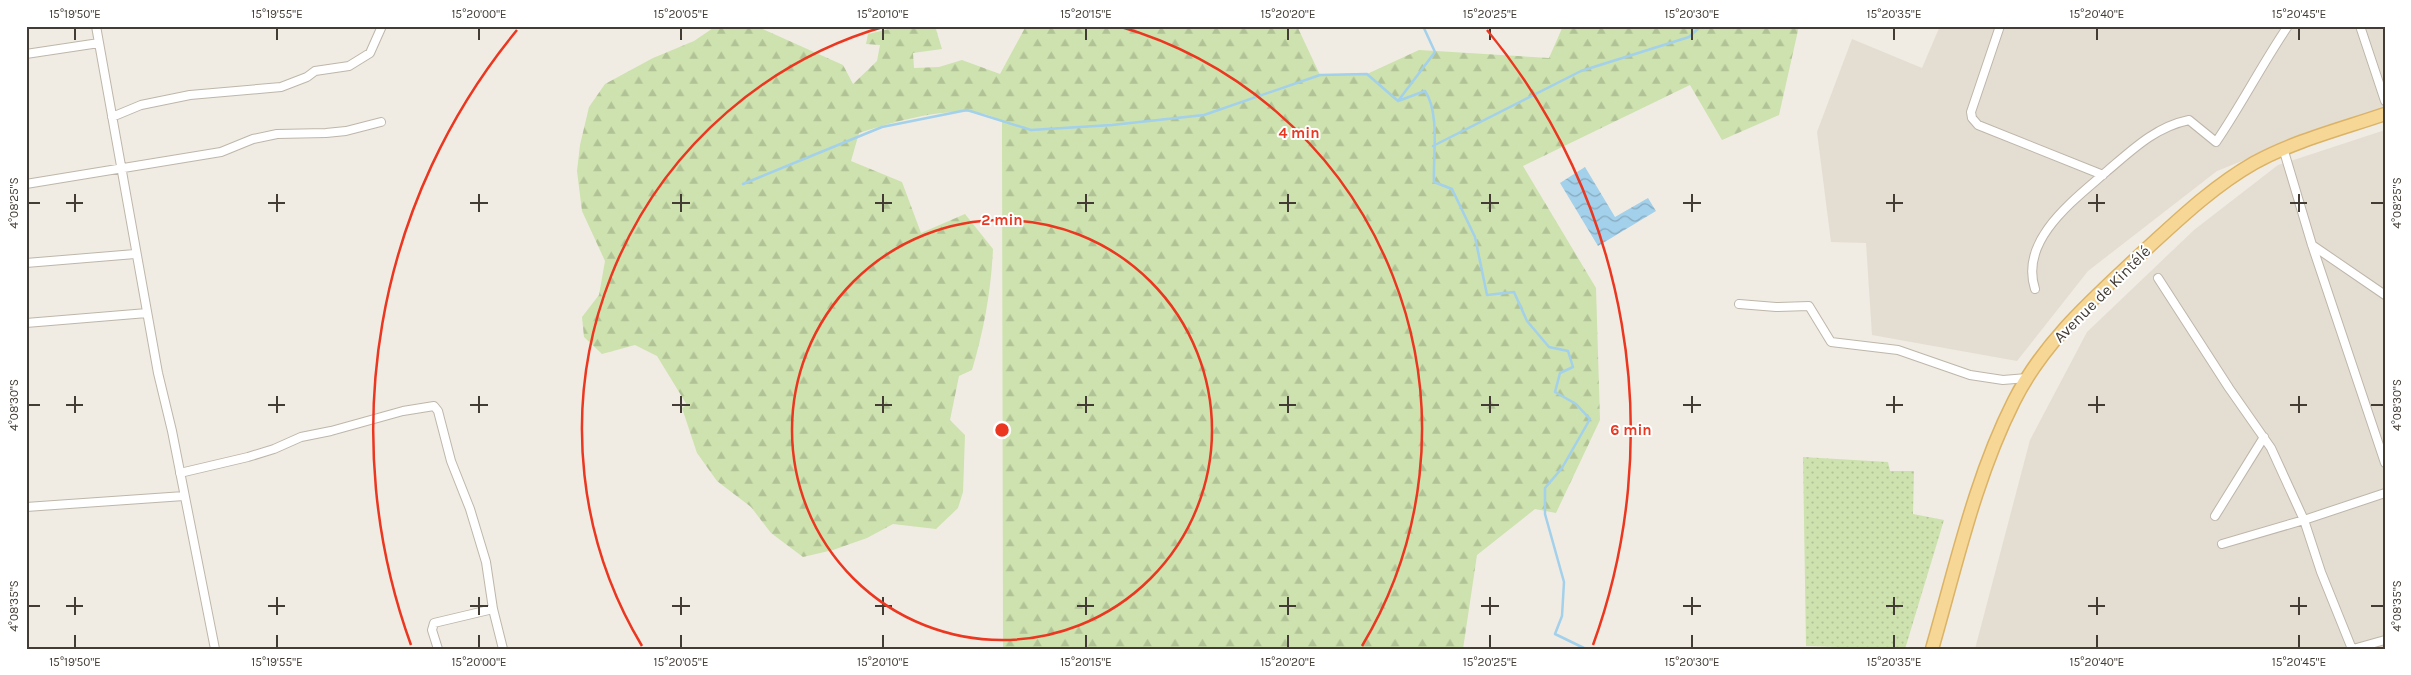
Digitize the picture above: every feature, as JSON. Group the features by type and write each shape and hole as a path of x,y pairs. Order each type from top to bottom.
{"main road":[{"name":"Avenue de Kintélé","path":"1932,649 1984,472 1998,433 2027,378 2052,342 2075,316 2197,203 2235,175 2283,148 2385,114"}],"street":[{"path":"96,26 147,313 215,649"},
{"path":"112,117 141,105 190,95 281,87 306,77 315,71 349,66 370,53 382,26"},
{"path":"2000,26 1971,112 1972,118 1978,125 2103,175"},
{"path":"2035,289 2031,270 2035,253 2062,210 2151,135 2178,122 2189,120 2216,142 2247,95 2262,66 2288,26"},
{"path":"2360,26 2385,101"},
{"path":"26,54 99,42"},
{"path":"26,184 221,152 253,139 277,134 302,135 346,131 381,122"},
{"path":"2283,148 2312,245 2385,463"},
{"path":"2312,245 2385,295"},
{"path":"26,263 136,254"},
{"path":"2158,278 2229,388 2264,437 2280,465 2304,520 2321,572 2353,649 2385,640"},
{"path":"1739,304 1776,307 1809,306 1831,342 1898,350 1970,375 2003,380 2027,378"},
{"path":"26,323 147,313"},
{"path":"180,473 248,457 274,449 300,437 331,431 403,411 434,406 438,411 451,461 486,562 493,609 503,649"},
{"path":"2215,516 2264,437"},
{"path":"2222,544 2304,520 2385,493"},
{"path":"26,507 184,496"},
{"path":"438,649 432,630 434,623 493,609"}],"shaded area":[{"path":"1940,26 2385,26 2385,108 2322,129 2217,171 2088,271 2017,361 1872,335 1866,243 1831,242 1817,132 1852,39 1922,68"},
{"path":"2385,130 2385,649 1975,649 2030,440 2087,332 2194,230 2278,165"}],"green space":[{"path":"716,26 756,26 843,65 853,84 877,61 880,45 866,44 868,34 902,26 935,26 942,49 913,53 914,68 939,67 962,60 1000,74 1026,26 1297,26 1320,75 1367,74 1419,50 1549,58 1563,26 1799,26 1779,115 1722,140 1690,85 1523,166 1596,288 1600,420 1556,513 1535,509 1477,555 1463,649 1003,649 1002,122 991,116 970,112 954,112 921,116 888,124 859,133 851,161 902,182 921,233 965,214 993,249 989,295 980,340 972,370 959,376 950,420 965,435 963,492 958,508 936,529 893,524 867,538 833,550 803,557 771,533 751,507 717,481 697,453 682,408 687,405 657,356 635,345 602,354 584,337 582,317 599,295 605,261 582,211 577,171 580,145 589,107 605,84 653,58 694,41"},
{"path":"1803,457 1888,462 1890,471 1914,471 1913,514 1944,520 1905,649 1806,646"}],"water":[{"path":"1585,167 1615,217 1648,198 1656,211 1598,246 1560,183"}],"waterway":[{"path":"1423,26 1435,52 1398,101 1425,91 1433,111 1435,135 1434,182 1452,189 1475,237 1487,295 1514,292 1527,321 1549,347 1568,351 1573,367 1560,373 1555,392 1576,404 1590,419 1562,468 1545,488 1545,514 1564,582 1562,616 1555,634 1586,649"},
{"path":"1433,146 1581,71 1689,37 1701,26"},
{"path":"743,184 882,127 967,110 1031,130 1112,125 1204,115 1320,75 1367,74 1398,101"}]}
